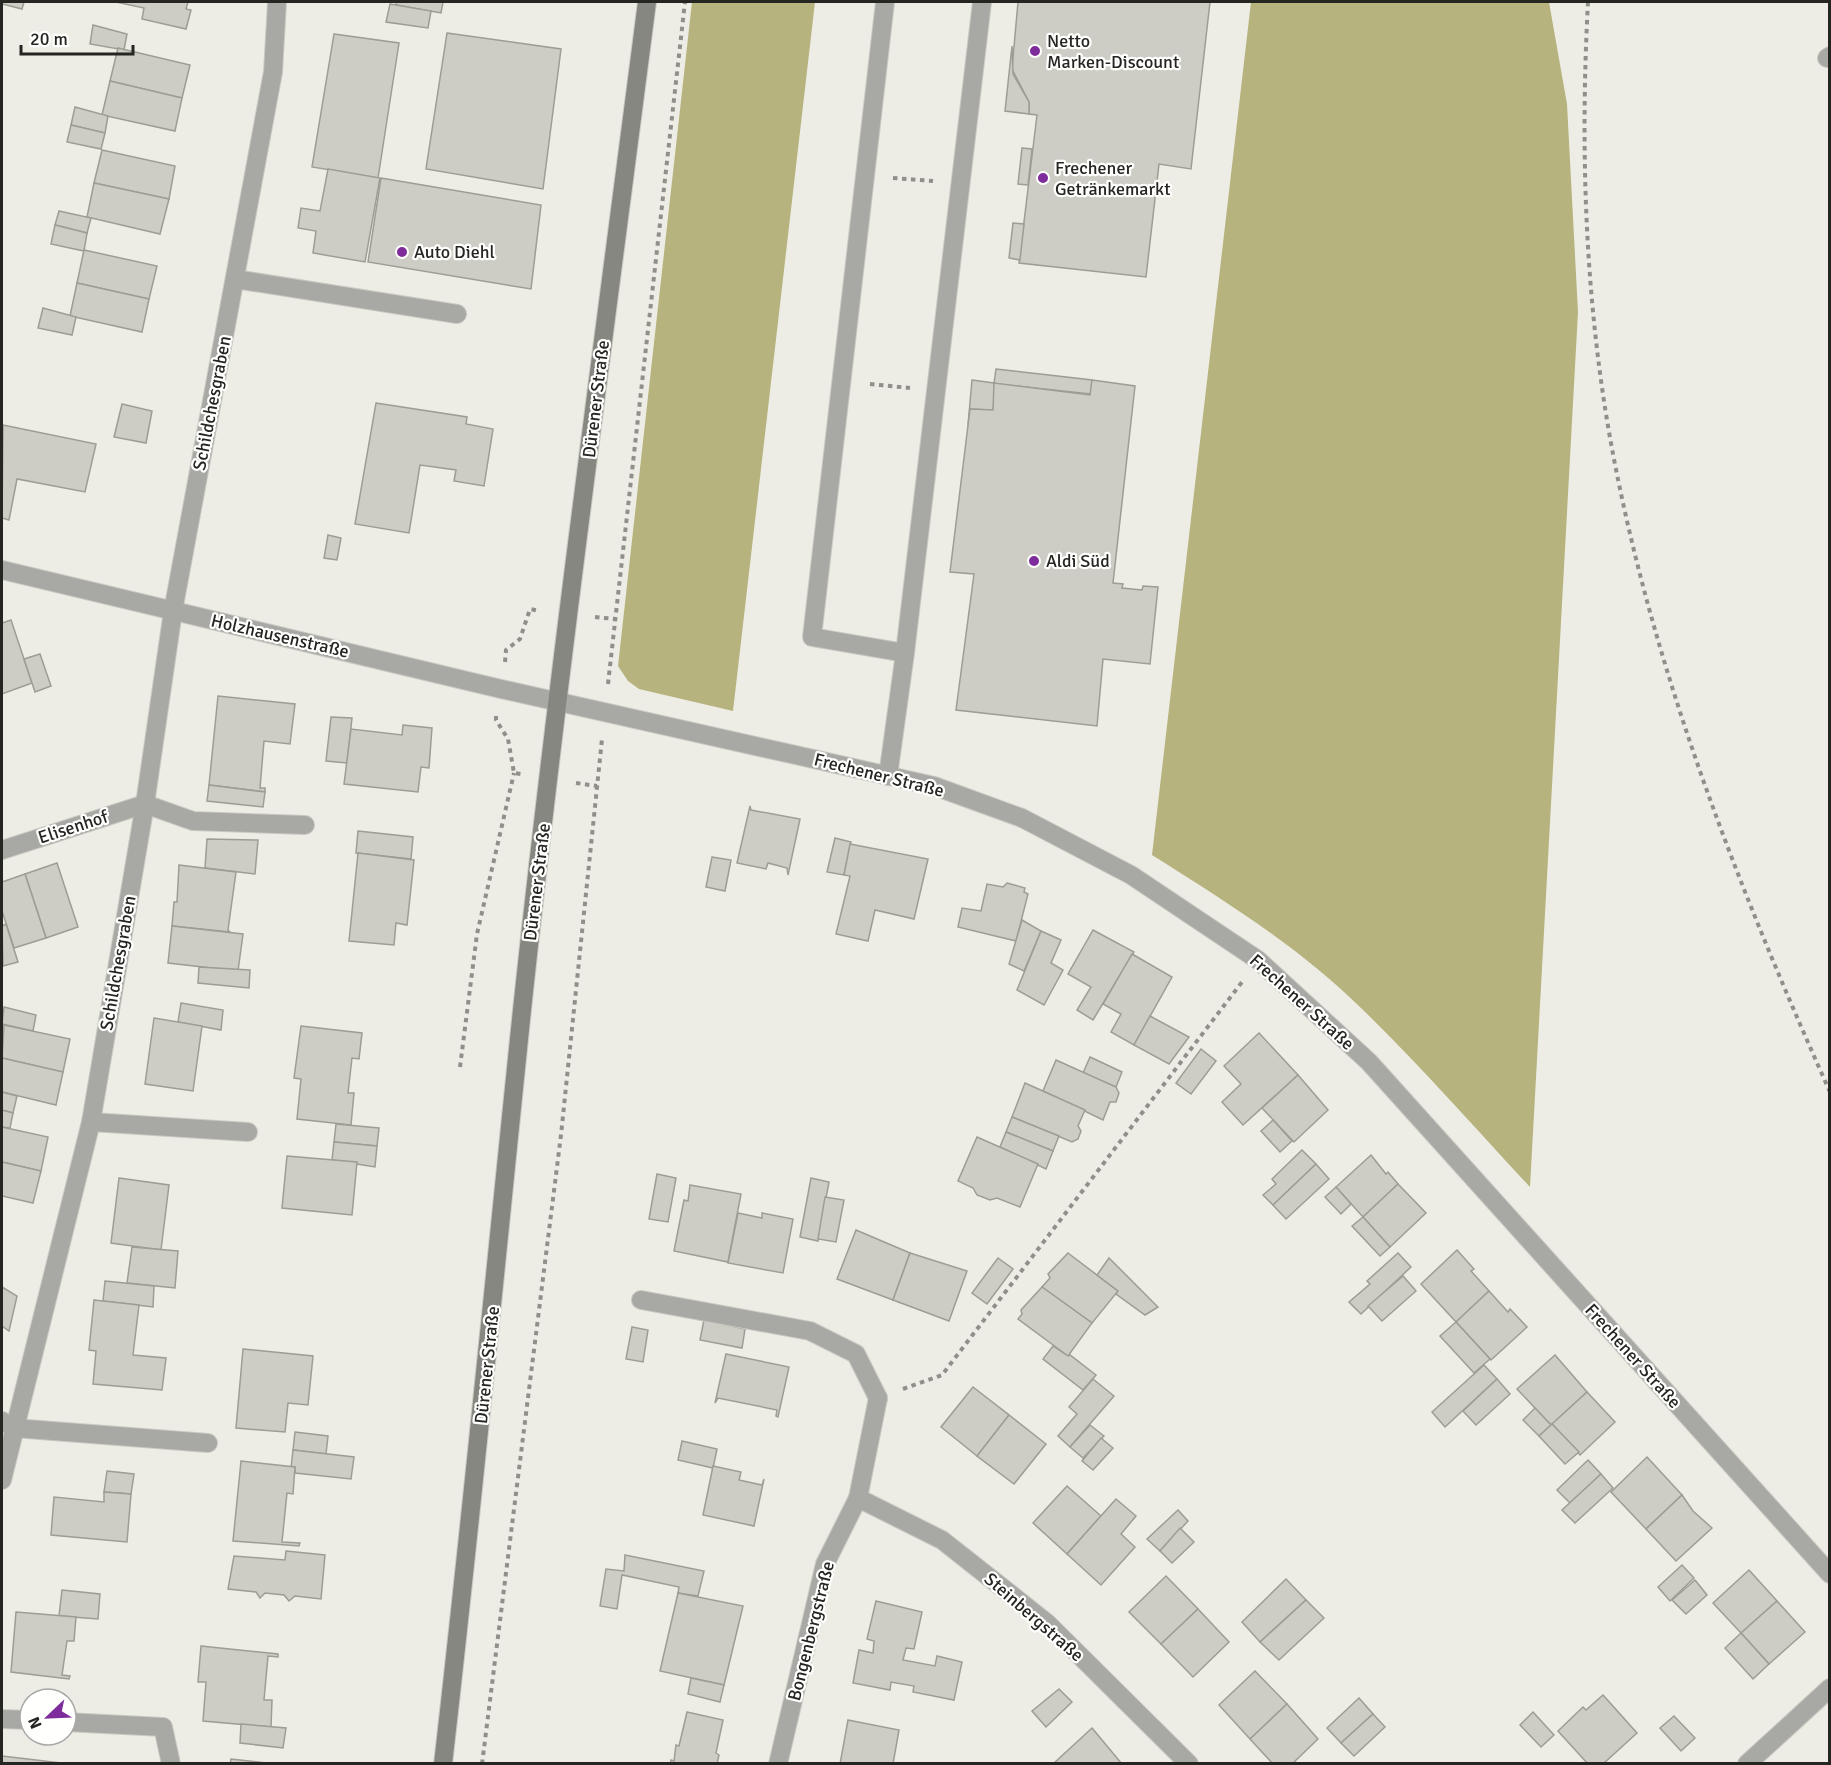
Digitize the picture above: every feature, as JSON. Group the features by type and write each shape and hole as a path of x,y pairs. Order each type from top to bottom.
{"main road":[{"name":"Dürener Straße","path":"443,1764 478,1467 522,1008 558,702 647,2"}],"street":[{"name":"Schildchesgraben","path":"2,1480 8,1425 91,1122 145,804 172,611 273,72 277,2"},
{"path":"885,2 812,638 905,653"},
{"path":"888,776 905,653 982,2"},
{"path":"235,279 458,314"},
{"name":"Holzhausenstraße","path":"2,570 558,702"},
{"name":"Frechener Straße","path":"558,702 934,786 1022,818 1131,875 1258,960 1369,1062 1830,1574"},
{"path":"145,804 193,821 305,825"},
{"name":"Elisenhof","path":"2,850 145,804"},
{"path":"91,1122 248,1132"},
{"path":"641,1300 810,1331 856,1354 878,1398"},
{"name":"Bongenbergstraße","path":"778,1764 825,1564 858,1498 878,1398"},
{"path":"8,1425 208,1443"},
{"name":"Steinbergstraße","path":"858,1498 942,1540 1047,1623 1189,1764"},
{"path":"1747,1764 1830,1688"},
{"path":"2,1719 18,1720"},
{"path":"78,1723 163,1727 171,1764"}],"path":[{"path":"482,1764 561,1135 605,711 685,2"},
{"path":"1588,2 1582,105 1593,315 1613,453 1643,591 1695,763 1785,994 1830,1092"},
{"path":"865,176 960,183"},
{"path":"842,381 935,391"},
{"path":"460,1067 477,934 514,772"},
{"path":"878,1398 942,1375 1258,960"}],"shaded area":[{"path":"692,2 815,2 733,711 639,689 628,681 618,666"},
{"path":"1251,2 1549,2 1567,104 1578,312 1530,1187 1447,1096 1337,986 1261,926 1152,855"}],"building":[{"path":"2,2 24,2 22,9 2,4"},
{"path":"116,2 188,2 186,9 191,10 186,29 142,19 144,8"},
{"path":"396,2 443,2 441,13 396,5"},
{"path":"1018,2 1210,2 1191,169 1159,164 1146,277 1019,263 1037,115 1029,114 1029,102 1012,69"},
{"path":"390,4 431,11 428,28 386,22"},
{"path":"93,25 127,34 124,50 90,44"},
{"path":"447,33 561,49 543,189 426,169"},
{"path":"334,34 399,43 378,178 312,167"},
{"path":"1012,46 1013,74 1029,102 1029,114 1005,111"},
{"path":"118,48 190,65 182,98 110,81"},
{"path":"110,81 182,98 175,131 102,115"},
{"path":"75,107 108,116 105,133 71,125"},
{"path":"71,125 105,133 101,149 67,142"},
{"path":"1022,148 1032,149 1028,185 1018,184"},
{"path":"102,150 175,166 169,199 94,183"},
{"path":"328,169 380,178 365,262 313,253 316,231 298,228 301,208 320,211"},
{"path":"381,178 541,205 531,289 368,262"},
{"path":"94,183 169,199 160,234 87,217"},
{"path":"59,211 91,218 87,233 55,225"},
{"path":"1013,223 1024,224 1020,260 1009,258"},
{"path":"55,225 87,233 84,251 51,244"},
{"path":"84,250 157,266 149,299 77,283"},
{"path":"77,283 149,299 142,332 70,316"},
{"path":"43,308 76,317 72,335 38,328"},
{"path":"996,369 1092,380 1091,394 997,384 994,383"},
{"path":"972,380 994,383 996,386 993,410 970,409 968,425"},
{"name":"Aldi Süd","path":"1092,380 1135,386 1113,583 1123,584 1122,588 1142,590 1143,586 1158,587 1150,664 1103,659 1097,726 956,710 974,574 950,572 970,409 993,410 994,383 1090,395"},
{"path":"376,403 467,417 466,424 493,429 484,486 454,481 456,470 420,465 409,533 355,524"},
{"path":"122,404 152,411 146,443 114,437"},
{"path":"3,425 96,444 85,492 17,479 9,520 2,518"},
{"path":"328,535 341,538 337,560 324,558"},
{"path":"11,620 32,683 2,694 2,623"},
{"path":"40,654 51,686 35,692 24,659"},
{"path":"218,696 295,704 290,744 264,741 260,788 265,788 265,792 209,785"},
{"path":"331,717 352,718 347,763 326,761"},
{"path":"403,725 432,728 429,768 421,767 418,792 344,784 351,729 402,735"},
{"path":"209,785 265,792 263,807 207,801"},
{"path":"750,806 751,810 800,819 788,875 787,868 768,863 766,869 737,863"},
{"path":"358,831 413,837 411,859 356,853"},
{"path":"835,838 851,842 844,875 827,872"},
{"path":"207,839 258,840 255,874 205,868"},
{"path":"850,844 928,859 914,919 875,910 868,941 836,934 850,876 844,875"},
{"path":"358,853 414,860 407,925 396,923 394,945 349,941"},
{"path":"712,857 731,860 725,891 706,887"},
{"path":"57,863 78,927 46,938 25,874"},
{"path":"179,865 236,872 228,930 230,932 172,926 174,902 177,902"},
{"path":"25,874 46,938 14,948 2,911 2,882"},
{"path":"1007,883 1025,888 1024,892 1028,894 1016,941 958,927 962,908 981,911 987,884 1003,887"},
{"path":"1022,920 1041,931 1024,971 1009,964"},
{"path":"6,924 18,962 3,966 2,926"},
{"path":"172,926 243,934 238,971 168,963"},
{"path":"1093,930 1134,952 1093,1020 1077,1010 1091,987 1068,974"},
{"path":"1041,931 1061,940 1051,963 1063,970 1044,1005 1017,990"},
{"path":"1132,954 1172,977 1134,1045 1111,1032 1121,1014 1103,1004"},
{"path":"199,967 250,970 249,988 198,983"},
{"path":"181,1003 223,1010 221,1030 178,1022"},
{"path":"4,1007 36,1015 33,1031 2,1024"},
{"path":"1150,1016 1189,1037 1169,1064 1134,1045"},
{"path":"154,1018 202,1026 193,1091 145,1084"},
{"path":"4,1025 70,1039 63,1072 2,1058"},
{"path":"301,1026 362,1033 359,1059 352,1058 348,1093 354,1093 351,1125 297,1119 301,1079 294,1078"},
{"path":"1259,1033 1298,1075 1243,1125 1222,1102 1241,1084 1224,1066"},
{"path":"1201,1049 1216,1061 1191,1094 1176,1083"},
{"path":"1090,1057 1122,1072 1116,1087 1083,1073"},
{"path":"2,1058 63,1072 56,1105 2,1092"},
{"path":"1056,1060 1116,1087 1119,1093 1116,1102 1110,1102 1103,1120 1043,1091"},
{"path":"1298,1075 1328,1110 1294,1142 1262,1108"},
{"path":"1025,1083 1085,1110 1078,1126 1081,1131 1078,1139 1072,1142 1012,1117"},
{"path":"2,1092 17,1096 13,1113 2,1110"},
{"path":"2,1110 13,1113 10,1128 2,1127"},
{"path":"1012,1117 1059,1136 1053,1151 1006,1132"},
{"path":"1273,1120 1292,1141 1280,1152 1261,1131"},
{"path":"336,1124 379,1128 377,1146 334,1142"},
{"path":"2,1127 48,1137 41,1171 2,1162"},
{"path":"1006,1132 1053,1151 1046,1169 1000,1147"},
{"path":"977,1137 1038,1164 1020,1207 997,1198 990,1200 977,1195 973,1188 958,1181"},
{"path":"334,1142 377,1146 375,1167 332,1160"},
{"path":"1302,1150 1316,1164 1273,1205 1263,1195 1276,1184 1272,1179"},
{"path":"1371,1155 1386,1174 1388,1172 1398,1184 1363,1217 1336,1187"},
{"path":"287,1156 357,1162 352,1215 282,1208"},
{"path":"2,1162 41,1171 33,1203 2,1196"},
{"path":"1316,1164 1329,1179 1286,1219 1273,1205"},
{"path":"657,1174 676,1178 668,1222 649,1219"},
{"path":"119,1178 169,1185 161,1250 111,1243"},
{"path":"811,1178 829,1182 818,1241 800,1237"},
{"path":"1398,1184 1426,1213 1390,1247 1363,1217"},
{"path":"690,1185 741,1194 728,1262 674,1251 684,1200 688,1201"},
{"path":"1336,1187 1351,1204 1341,1214 1325,1197"},
{"path":"825,1197 844,1200 836,1242 818,1239"},
{"path":"738,1213 762,1218 762,1213 793,1219 783,1273 728,1263"},
{"path":"1363,1217 1390,1247 1380,1256 1352,1226"},
{"path":"856,1230 910,1253 893,1300 837,1279"},
{"path":"132,1247 178,1251 175,1288 127,1283"},
{"path":"1457,1250 1474,1269 1471,1271 1489,1291 1456,1322 1421,1284"},
{"path":"910,1253 967,1271 949,1321 893,1300"},
{"path":"1068,1253 1118,1291 1092,1323 1042,1287 1050,1278 1048,1274"},
{"path":"1398,1253 1411,1267 1361,1314 1349,1302 1370,1284 1367,1281"},
{"path":"998,1258 1013,1269 987,1304 972,1293"},
{"path":"1109,1258 1158,1307 1145,1315 1116,1294 1118,1291 1097,1275"},
{"path":"1403,1276 1416,1291 1382,1321 1368,1306"},
{"path":"105,1281 154,1286 153,1307 103,1301"},
{"path":"2,1287 17,1296 9,1331 2,1326"},
{"path":"1042,1287 1092,1323 1068,1356 1018,1319 1022,1314 1021,1310"},
{"path":"1489,1291 1508,1312 1510,1309 1527,1327 1491,1360 1456,1322"},
{"path":"94,1300 139,1305 133,1355 166,1358 162,1390 93,1384 96,1351 89,1350"},
{"path":"704,1320 745,1329 742,1348 700,1340"},
{"path":"1456,1322 1490,1359 1474,1373 1440,1336"},
{"path":"632,1327 648,1330 643,1362 626,1359"},
{"path":"1053,1346 1068,1356 1070,1355 1096,1375 1083,1390 1043,1359"},
{"path":"243,1349 313,1356 308,1405 288,1403 285,1432 236,1428"},
{"path":"726,1354 789,1367 778,1417 776,1416 777,1410 718,1398 715,1403"},
{"path":"1555,1355 1587,1392 1551,1425 1517,1389"},
{"path":"1484,1365 1497,1379 1445,1427 1432,1412"},
{"path":"1093,1379 1114,1396 1070,1447 1058,1436 1077,1414 1069,1407"},
{"path":"1497,1379 1510,1394 1476,1425 1463,1411"},
{"path":"973,1387 1009,1415 977,1456 941,1427"},
{"path":"1587,1392 1615,1422 1580,1455 1552,1424"},
{"path":"1535,1408 1551,1425 1539,1436 1523,1420"},
{"path":"1009,1415 1046,1444 1014,1484 977,1456"},
{"path":"1552,1424 1579,1452 1565,1464 1539,1436"},
{"path":"1090,1425 1104,1436 1083,1458 1070,1447"},
{"path":"295,1432 328,1436 326,1454 293,1450"},
{"path":"1101,1438 1113,1448 1093,1470 1082,1461"},
{"path":"682,1441 717,1449 713,1468 678,1460"},
{"path":"293,1450 354,1457 351,1479 295,1473 295,1467 291,1468"},
{"path":"1647,1457 1682,1495 1646,1529 1611,1492"},
{"path":"1588,1460 1601,1474 1570,1503 1557,1490"},
{"path":"241,1461 295,1467 293,1494 287,1493 282,1542 300,1543 299,1546 233,1541"},
{"path":"713,1466 741,1472 739,1480 762,1485 764,1479 754,1526 703,1515"},
{"path":"107,1471 134,1474 131,1494 104,1492"},
{"path":"1601,1474 1613,1488 1575,1523 1562,1510"},
{"path":"1067,1486 1101,1516 1067,1554 1033,1523"},
{"path":"104,1492 131,1494 127,1542 51,1535 54,1497 104,1502"},
{"path":"1682,1495 1693,1511 1712,1528 1676,1561 1646,1529"},
{"path":"1116,1499 1136,1516 1121,1534 1135,1547 1101,1585 1067,1554"},
{"path":"1178,1510 1188,1521 1160,1551 1147,1539"},
{"path":"1180,1528 1194,1542 1172,1563 1160,1551"},
{"path":"286,1551 325,1555 321,1599 295,1596 289,1601 284,1595 265,1593 260,1598 256,1592 228,1589 234,1556 285,1560"},
{"path":"625,1555 704,1571 698,1596 678,1593 679,1587 622,1575 617,1609 600,1606 606,1569 624,1571"},
{"path":"1682,1565 1694,1578 1670,1601 1658,1587"},
{"path":"1749,1570 1777,1601 1741,1633 1713,1603"},
{"path":"1166,1576 1198,1609 1161,1644 1129,1612"},
{"path":"1286,1579 1306,1600 1260,1642 1242,1622"},
{"path":"1695,1580 1707,1595 1686,1614 1672,1600"},
{"path":"62,1590 100,1594 98,1619 59,1616"},
{"path":"678,1593 743,1606 724,1685 660,1671"},
{"path":"1306,1600 1324,1618 1279,1660 1260,1642"},
{"path":"876,1601 922,1612 914,1649 906,1648 903,1660 935,1666 937,1656 962,1662 954,1700 913,1692 914,1686 891,1682 890,1690 853,1683 859,1650 873,1653 874,1641 867,1639"},
{"path":"1777,1601 1805,1632 1769,1664 1741,1633"},
{"path":"1198,1609 1229,1642 1193,1677 1161,1644"},
{"path":"16,1612 76,1617 74,1641 67,1641 62,1675 70,1676 69,1679 11,1672"},
{"path":"1741,1633 1769,1664 1753,1679 1725,1648"},
{"path":"201,1646 278,1654 278,1657 268,1656 264,1700 272,1700 271,1727 203,1721 206,1682 198,1682"},
{"path":"1255,1671 1287,1704 1250,1739 1219,1705"},
{"path":"691,1678 724,1685 720,1702 688,1694"},
{"path":"1059,1689 1072,1702 1046,1727 1032,1711"},
{"path":"1603,1695 1637,1733 1603,1764 1588,1764 1558,1731 1583,1707 1586,1710"},
{"path":"1359,1698 1373,1714 1341,1743 1327,1728"},
{"path":"1287,1704 1318,1739 1292,1764 1273,1764 1250,1739"},
{"path":"687,1712 723,1720 716,1753 719,1755 717,1764 670,1764 671,1760 674,1761 676,1745 679,1746"},
{"path":"1533,1712 1554,1735 1541,1747 1520,1725"},
{"path":"1373,1714 1385,1727 1354,1756 1341,1743"},
{"path":"1674,1716 1695,1738 1681,1751 1660,1728"},
{"path":"848,1720 899,1730 893,1764 840,1764"},
{"path":"241,1724 286,1728 283,1748 240,1743"},
{"path":"1092,1728 1122,1764 1053,1764"},
{"path":"2,1756 62,1763 2,1764"},
{"path":"231,1759 275,1764 230,1764"}],"place":[{"name":"Netto Marken-Discount","path":"1035,51"},
{"name":"Frechener Getränkemarkt","path":"1043,178"},
{"name":"Auto Diehl","path":"402,252"},
{"name":"Aldi Süd","path":"1034,561"}]}
